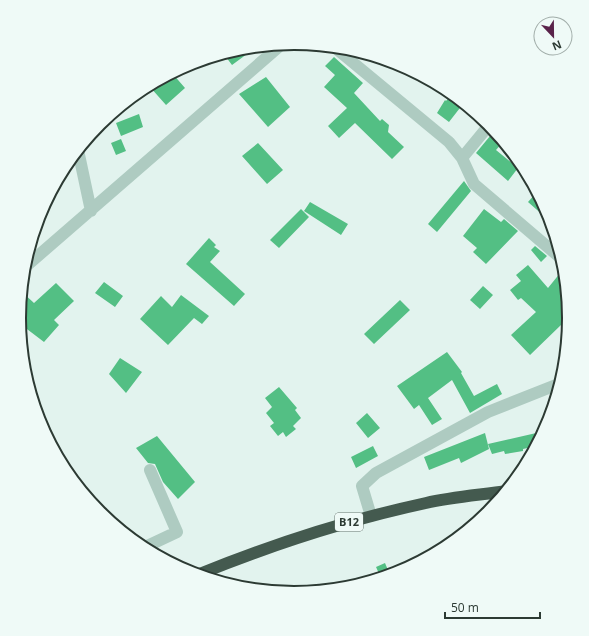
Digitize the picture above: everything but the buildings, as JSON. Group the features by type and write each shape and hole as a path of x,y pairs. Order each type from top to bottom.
{"highway":[{"name":"B12","path":"207,571 304,535 371,516 427,503 498,492"}],"street":[{"path":"32,261 275,50"},
{"path":"343,54 449,142 462,158 474,184 555,253"},
{"path":"462,158 485,130"},
{"path":"80,157 91,211"},
{"path":"371,516 362,486 376,473 488,412 554,386"},
{"path":"150,470 177,532 150,545"}]}
